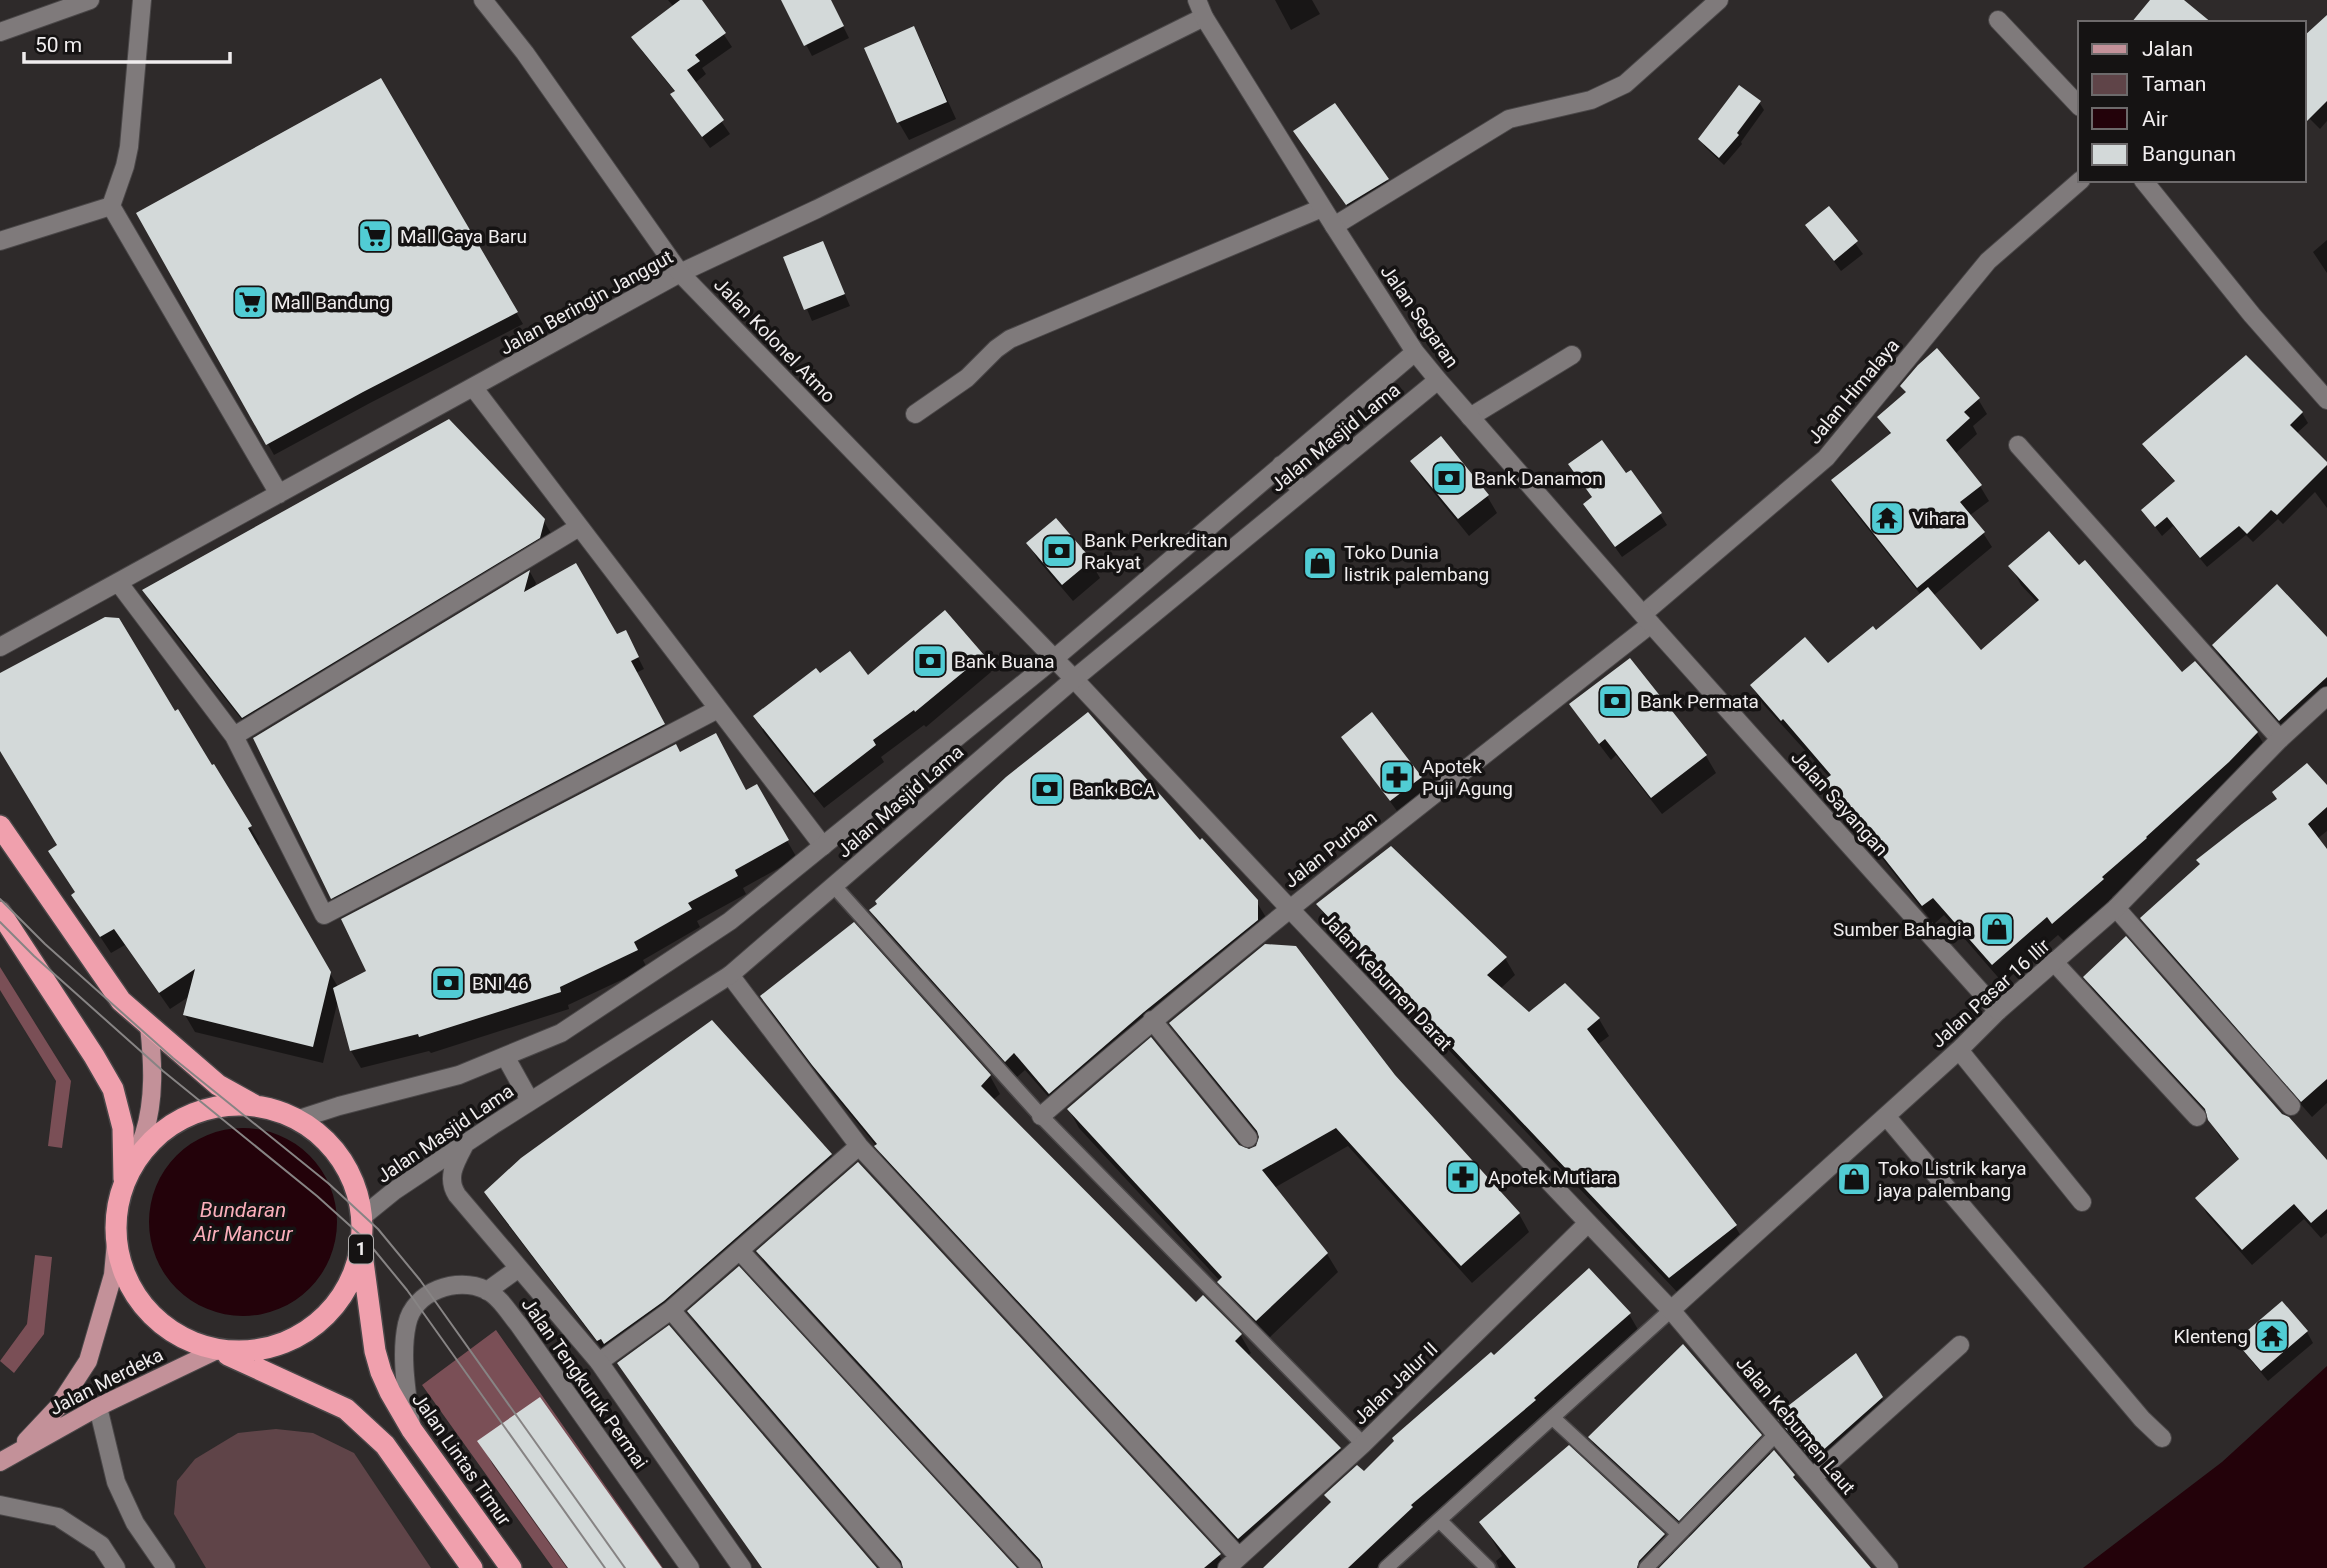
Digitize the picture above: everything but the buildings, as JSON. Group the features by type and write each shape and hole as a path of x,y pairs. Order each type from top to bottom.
{"highway":[{"name":"1","path":"0,826 121,1001 218,1085 258,1107"},
{"name":"1","path":"0,912 113,1089 124,1128 124,1184"},
{"name":"1","path":"217,1350 249,1352 281,1345 310,1329 334,1307 351,1280 361,1249 362,1217 358,1197 351,1177 336,1152 315,1129 273,1110 224,1106 200,1112 163,1131 145,1149 130,1169 118,1203 116,1242 127,1280 136,1298 162,1327 346,1409 385,1445 472,1568"},
{"name":"Jalan Lintas Timur","path":"361,1249 380,1372 412,1430 511,1568"}],"main road":[{"name":"1","path":"124,1184 144,1133 151,1102 153,1060 149,1026"},
{"name":"Jalan Merdeka","path":"17,1452 58,1406 88,1361 113,1275 116,1242"},
{"name":"Jalan Merdeka","path":"0,1462 98,1406 217,1350"}],"street":[{"path":"0,33 49,7 90,0"},
{"path":"142,0 129,146 111,206 279,494"},
{"name":"Jalan Kolonel Atmo","path":"483,0 525,53 680,274 1074,678"},
{"path":"1334,226 1510,119 1591,100 1625,84 1719,0"},
{"name":"Jalan Beringin Janggut","path":"0,647 680,274 817,209 1201,8"},
{"name":"Jalan Segaran","path":"1201,8 1322,208 1415,352 1647,619"},
{"path":"1998,20 2078,105"},
{"name":"Jalan Himalaya","path":"1647,619 1826,458 1988,261 2079,182"},
{"path":"2145,182 2252,315 2327,400"},
{"path":"0,241 111,206"},
{"path":"915,414 954,389 1010,339 1322,208"},
{"path":"296,1120 458,1075 561,1033 730,921 1055,658 1415,352"},
{"path":"1469,417 1572,355"},
{"name":"Jalan Masjid Lama","path":"362,1217 394,1191 466,1143 730,975 1074,678 1438,380"},
{"path":"473,387 823,846"},
{"path":"2018,445 2280,739"},
{"path":"1281,465 1302,491"},
{"path":"234,736 579,527"},
{"path":"1186,546 1209,568"},
{"path":"118,582 234,736 324,915 718,709"},
{"name":"Jalan Purban","path":"1041,1116 1152,1020 1647,619"},
{"name":"Jalan Sayangan","path":"1647,619 1998,1011"},
{"name":"Jalan Kebumen Darat","path":"1074,678 1671,1310"},
{"name":"Jalan Pasar 16 Ilir","path":"1671,1310 2053,961 2116,908 2280,739 2326,699"},
{"path":"2116,908 2291,1106"},
{"path":"2053,961 2197,1116"},
{"path":"730,975 859,1146 1233,1562"},
{"path":"1152,1020 1248,1138"},
{"path":"1958,1050 2082,1202"},
{"path":"505,1056 530,1101"},
{"path":"1886,1115 2142,1419 2162,1438"},
{"name":"Jalan Tengkuruk Permai","path":"466,1143 451,1177 457,1195 599,1362 742,1568"},
{"path":"599,1362 671,1310 859,1146"},
{"name":"Jalan Jalur II","path":"1233,1562 1363,1444 1587,1224"},
{"path":"740,1251 1032,1568"},
{"path":"412,1430 405,1361 407,1324 413,1308 436,1290 454,1285 487,1290 519,1268"},
{"name":"Jalan Tengkuruk Permai","path":"487,1290 501,1301 519,1325 691,1568"},
{"path":"671,1310 892,1568"},
{"name":"Jalan Kebumen Laut","path":"1671,1310 1889,1568"},
{"path":"1813,1477 1960,1345"},
{"path":"98,1406 116,1482 135,1523 166,1568"},
{"path":"0,1505 58,1517 101,1545 116,1568"}],"lane":[{"path":"834,886 1041,1116 1363,1444"},
{"path":"1386,1568 1671,1310"},
{"path":"1553,1418 1679,1534"},
{"path":"1646,1568 1776,1434"},
{"path":"1439,1520 1488,1568"}],"green space":[{"path":"276,1429 313,1433 354,1453 431,1568 206,1568 174,1514 177,1481 195,1459 238,1433"}],"shaded area":[{"path":"0,967 71,1081 62,1148 48,1146 56,1081 0,990"},
{"path":"35,1255 52,1257 44,1334 14,1373 0,1361 27,1324"},
{"path":"496,1330 663,1568 553,1568 422,1385"}],"water":[{"name":"Bundaran Air Mancur","path":"243,1128 279,1135 310,1155 330,1186 337,1222 330,1258 310,1289 279,1309 243,1316 207,1309 176,1289 156,1258 149,1222 156,1186 176,1155 207,1135"},
{"path":"2327,1366 2327,1568 2083,1568 2222,1462"}],"tram line":[{"path":"0,899 45,944 173,1058 328,1183 378,1229 420,1280 625,1568"},
{"path":"0,922 34,956 163,1071 317,1196 366,1240 407,1290 605,1568"}],"place":[{"name":"Mall Gaya Baru","path":"375,236"},
{"name":"Mall Bandung","path":"250,302"},
{"name":"Bank Danamon","path":"1449,478"},
{"name":"Vihara","path":"1887,518"},
{"name":"Bank Perkreditan Rakyat","path":"1059,551"},
{"name":"Toko Dunia listrik palembang","path":"1320,563"},
{"name":"Bank Buana","path":"930,661"},
{"name":"Bank Permata","path":"1615,701"},
{"name":"Apotek Puji Agung","path":"1397,777"},
{"name":"Bank BCA","path":"1047,789"},
{"name":"Sumber Bahagia","path":"1997,929"},
{"name":"BNI 46","path":"448,983"},
{"name":"Apotek Mutiara","path":"1463,1177"},
{"name":"Toko Listrik karya jaya palembang","path":"1854,1179"},
{"name":"Klenteng","path":"2272,1336"}]}
